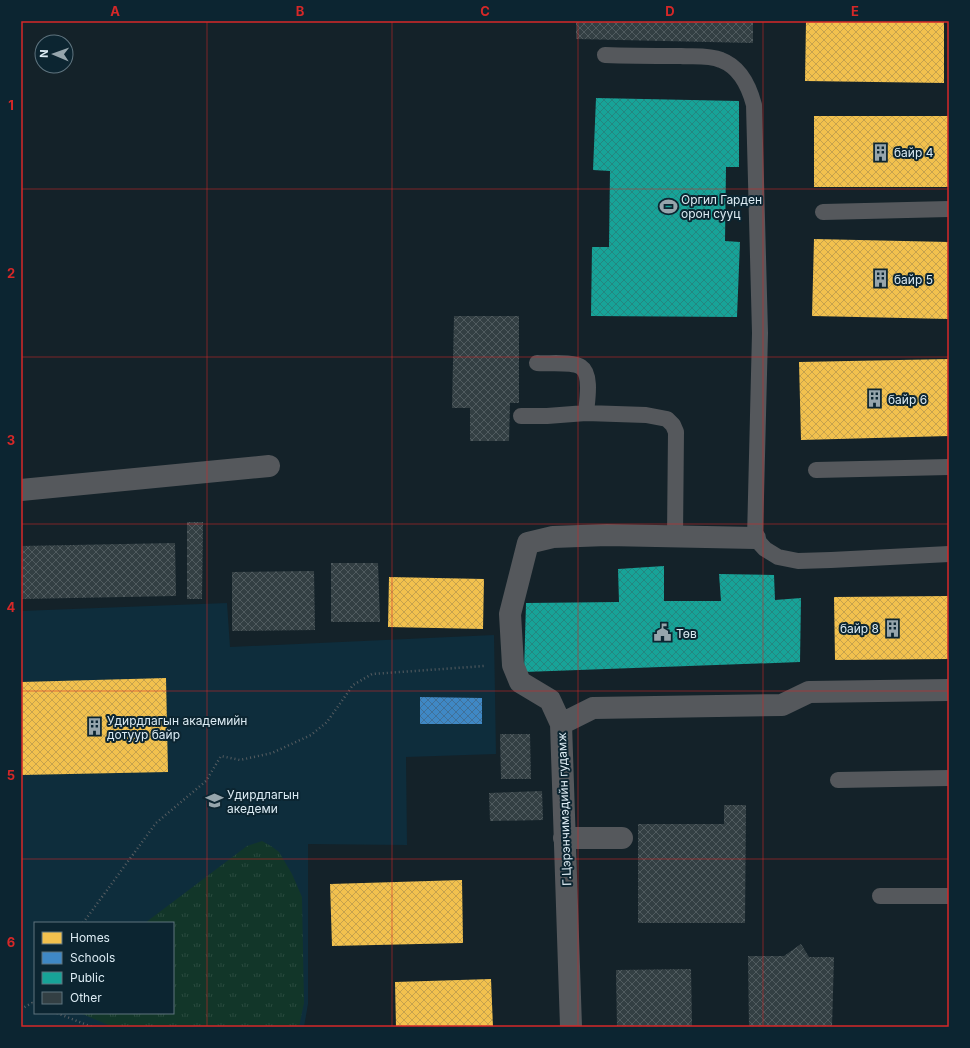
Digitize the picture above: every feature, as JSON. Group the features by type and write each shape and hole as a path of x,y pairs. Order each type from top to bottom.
{"street":[{"path":"21,490 269,466"},
{"name":"Г.Цэрэнчимэдийн гудамж","path":"571,1027 561,724 550,700 520,682 513,665 510,614 528,543 553,538 600,535 675,536"},
{"path":"675,536 755,538"},
{"path":"561,724 593,708 782,705 809,692 949,690"},
{"path":"564,838 622,838"}],"lane":[{"path":"605,55 702,57 720,59 733,67 745,81 750,90 754,105 760,333 755,538 765,549 778,557 798,560 831,560 949,554"},
{"path":"823,212 949,209"},
{"path":"537,363 574,364 581,367 586,373 588,382 586,412"},
{"path":"521,416 547,416 586,412 646,415 667,419 673,425 676,432 675,536"},
{"path":"816,470 949,467"},
{"path":"838,780 949,778"},
{"path":"880,896 949,896"}],"path":[{"path":"84,922 156,823 206,781 221,756 240,760 272,753 311,735 327,722 352,685 372,674 513,665"},
{"path":"21,1009 32,1003 34,1004"},
{"path":"60,1014 92,1027"}],"shaded area":[{"name":"Удирдлагын акедеми","path":"227,603 230,647 494,635 496,754 406,757 407,845 308,844 308,1004 304,1027 21,1027 21,611"}],"green space":[{"path":"262,841 279,852 292,874 302,897 304,1003 299,1027 113,1027 82,1014 174,1014 174,922 146,922 247,846"}],"building: Homes":[{"path":"806,21 944,21 944,83 805,81"},
{"name":"байр 4","path":"814,116 949,116 949,187 814,187"},
{"name":"байр 5","path":"814,239 949,242 949,319 812,316"},
{"name":"байр 6","path":"949,359 949,436 801,440 799,362"},
{"path":"389,577 484,579 483,629 388,627"},
{"name":"байр 8","path":"949,596 949,659 835,660 834,597"},
{"name":"Удирдлагын академийн дотуур байр","path":"166,678 168,772 21,775 21,682"},
{"path":"462,880 463,943 332,946 330,884"},
{"path":"491,979 493,1027 396,1027 395,982"}],"building: Schools":[{"path":"420,697 482,698 482,724 420,724"}],"building: Public":[{"name":"Оргил Гарден орон сууц","path":"596,98 739,101 739,167 726,167 725,241 740,242 737,317 591,316 592,247 609,247 610,171 593,170"},
{"name":"Төв","path":"664,566 664,601 721,601 719,574 774,575 775,600 801,598 800,662 524,672 526,603 619,602 618,569"}],"building: Other":[{"path":"576,21 753,21 753,43 576,39"},
{"path":"454,316 519,316 519,403 510,403 509,441 470,441 470,408 452,408"},
{"path":"187,522 203,522 202,599 187,599"},
{"path":"175,543 176,596 21,599 21,546"},
{"path":"331,563 378,563 380,622 331,622"},
{"path":"314,571 315,630 232,631 232,572"},
{"path":"500,734 530,734 531,779 501,779"},
{"path":"542,791 543,820 490,821 489,793"},
{"path":"724,805 746,805 745,923 638,923 638,824 724,824"},
{"path":"801,944 809,957 834,957 832,1027 749,1027 748,956 784,956"},
{"path":"691,969 692,1027 617,1027 616,970"}],"place":[{"name":"байр 4","path":"881,152"},
{"name":"Оргил Гарден орон сууц","path":"668,206"},
{"name":"байр 5","path":"881,279"},
{"name":"байр 6","path":"875,399"},
{"name":"байр 8","path":"892,628"},
{"name":"Төв","path":"663,633"},
{"name":"Удирдлагын академийн дотуур байр","path":"94,727"},
{"name":"Удирдлагын акедеми","path":"214,801"}]}
